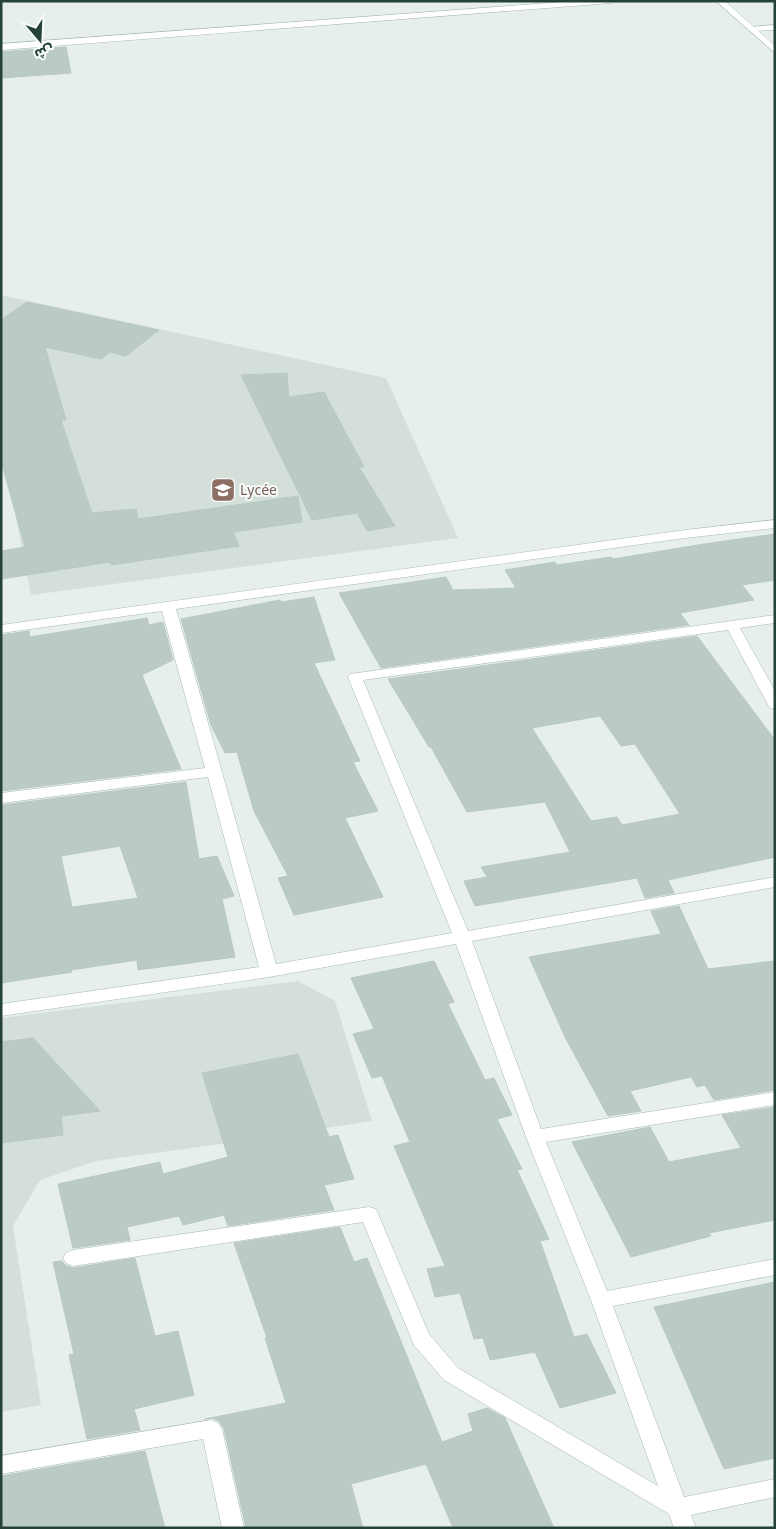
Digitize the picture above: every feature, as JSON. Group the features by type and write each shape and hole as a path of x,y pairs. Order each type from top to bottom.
{"street":[{"path":"1,47 612,1"},
{"path":"720,1 775,51"},
{"path":"750,29 775,27"},
{"path":"1,629 666,537 775,524"},
{"path":"168,606 269,971"},
{"path":"681,1518 601,1300 535,1137 462,937 355,677 775,619"},
{"path":"732,625 775,705"},
{"path":"1,798 214,772"},
{"path":"1,1010 269,971 775,882"},
{"path":"535,1137 775,1098"},
{"path":"73,1258 370,1214 420,1339 451,1374 681,1518 775,1488"},
{"path":"601,1300 775,1267"},
{"path":"1,1465 211,1429 232,1528"}],"shaded area":[{"name":"Lycée","path":"1,295 386,378 458,538 31,595 1,442"},
{"path":"298,981 335,1001 372,1121 96,1161 40,1180 13,1226 41,1405 1,1412 1,1018"}],"building":[{"path":"66,47 71,73 1,78 1,52"},
{"path":"27,302 159,330 126,356 110,352 101,359 45,347 66,420 61,420 92,513 136,509 138,519 298,496 302,522 233,532 239,546 111,565 110,562 1,579 1,551 25,547 1,461 1,320"},
{"path":"287,373 289,397 324,392 364,467 359,467 395,526 367,531 357,513 312,520 241,375"},
{"path":"775,534 775,580 742,585 754,600 680,613 689,625 381,668 339,593 446,577 453,590 516,588 505,570 555,562 557,565 611,557 613,559"},
{"path":"314,597 335,660 314,663 360,761 353,762 378,811 345,818 383,897 294,915 278,878 288,876 254,811 237,752 225,753 211,725 181,619 280,600 281,602"},
{"path":"147,618 149,625 163,622 173,660 142,675 181,769 1,791 1,635 29,631 30,637"},
{"path":"697,636 775,740 775,857 668,880 674,893 645,898 637,878 475,906 464,881 487,877 481,867 570,852 545,802 467,812 431,747 429,747 388,679","holes":["600,716 621,746 635,744 680,814 622,825 617,817 591,821 532,728"]},
{"path":"186,782 199,859 217,856 234,896 222,899 235,957 138,970 137,960 1,983 1,805","holes":["120,846 138,898 72,907 61,856"]},
{"path":"679,906 708,969 775,961 775,1090 714,1100 705,1085 697,1087 691,1077 630,1091 641,1111 608,1116 566,1039 529,957 661,934 651,911"},
{"path":"434,961 454,1002 448,1004 485,1080 494,1078 512,1115 497,1119 522,1169 517,1170 549,1239 540,1241 574,1337 587,1334 616,1393 560,1408 535,1352 490,1360 483,1338 474,1339 460,1293 435,1297 427,1269 445,1266 394,1146 410,1142 382,1076 372,1078 353,1034 374,1029 351,978"},
{"path":"33,1038 100,1111 61,1116 63,1135 1,1143 1,1042"},
{"path":"298,1054 329,1137 338,1135 354,1179 324,1185 334,1210 228,1226 224,1215 183,1225 179,1216 127,1227 130,1240 73,1248 58,1184 160,1162 163,1174 228,1157 202,1073"},
{"path":"775,1107 775,1220 709,1233 711,1236 631,1257 572,1142 650,1127 669,1162 741,1148 722,1115"},
{"path":"340,1227 354,1262 367,1258 442,1442 473,1431 468,1414 487,1408 505,1418 554,1528 453,1528 426,1464 351,1484 363,1528 246,1528 224,1429 219,1421 212,1418 205,1419 286,1403 265,1338 267,1338 234,1243"},
{"path":"135,1258 155,1336 178,1331 194,1395 134,1409 140,1430 87,1439 69,1355 74,1354 53,1262 62,1261 65,1265 73,1268"},
{"path":"775,1282 775,1458 724,1469 654,1307"},
{"path":"145,1451 165,1528 1,1528 1,1476"}],"place":[{"name":"Lycée","path":"223,490"}]}
